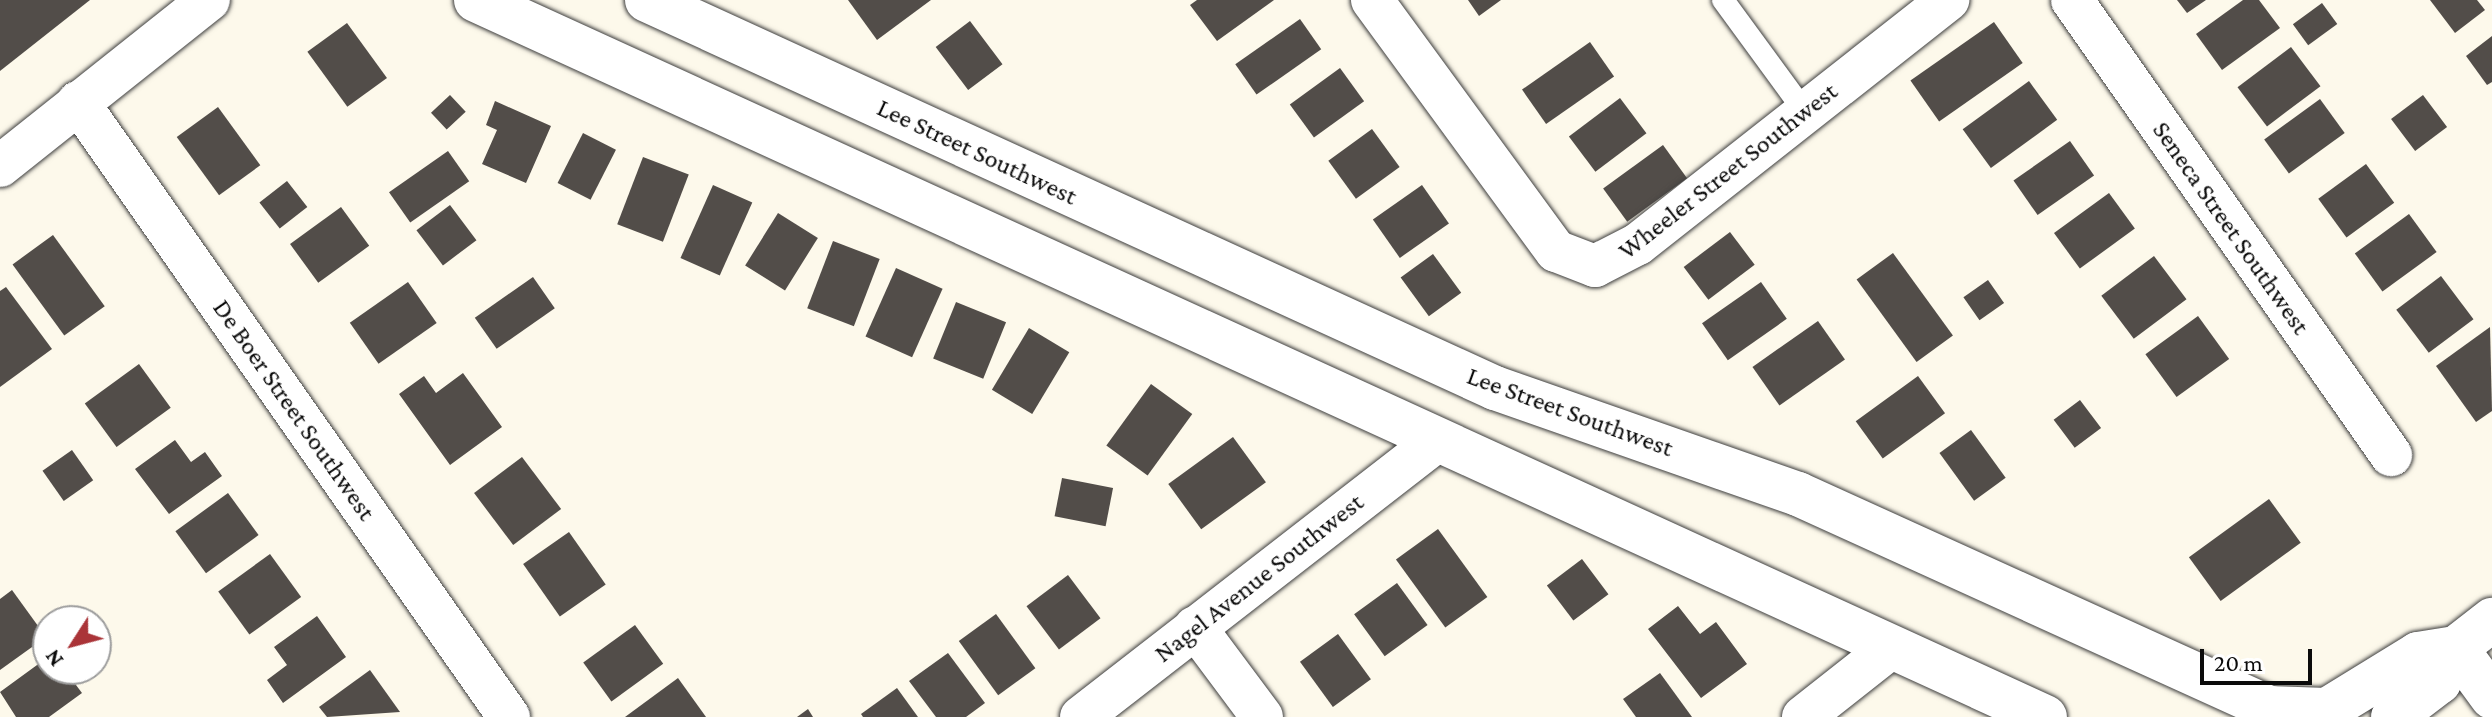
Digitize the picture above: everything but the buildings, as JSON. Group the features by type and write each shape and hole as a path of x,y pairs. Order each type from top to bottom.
{"street":[{"path":"0,166 209,0"},
{"path":"476,0 2045,717"},
{"name":"Lee Street Southwest","path":"647,0 1495,388 1798,494 2269,708 2327,710 2418,654 2456,648"},
{"name":"Wheeler Street Southwest","path":"1372,0 1556,251 1583,265 1618,258 1948,0"},
{"name":"Seneca Street Southwest","path":"2072,0 2391,455"},
{"name":"De Boer Street Southwest","path":"78,102 509,717"},
{"name":"Nagel Avenue Southwest","path":"1081,717 1438,440"},
{"path":"2393,717 2439,682 2456,648 2492,620"},
{"path":"1195,627 1262,717"},
{"path":"1803,717 1892,647"},
{"path":"2456,648 2492,697"}],"lane":[{"path":"1723,0 1805,112"}]}
